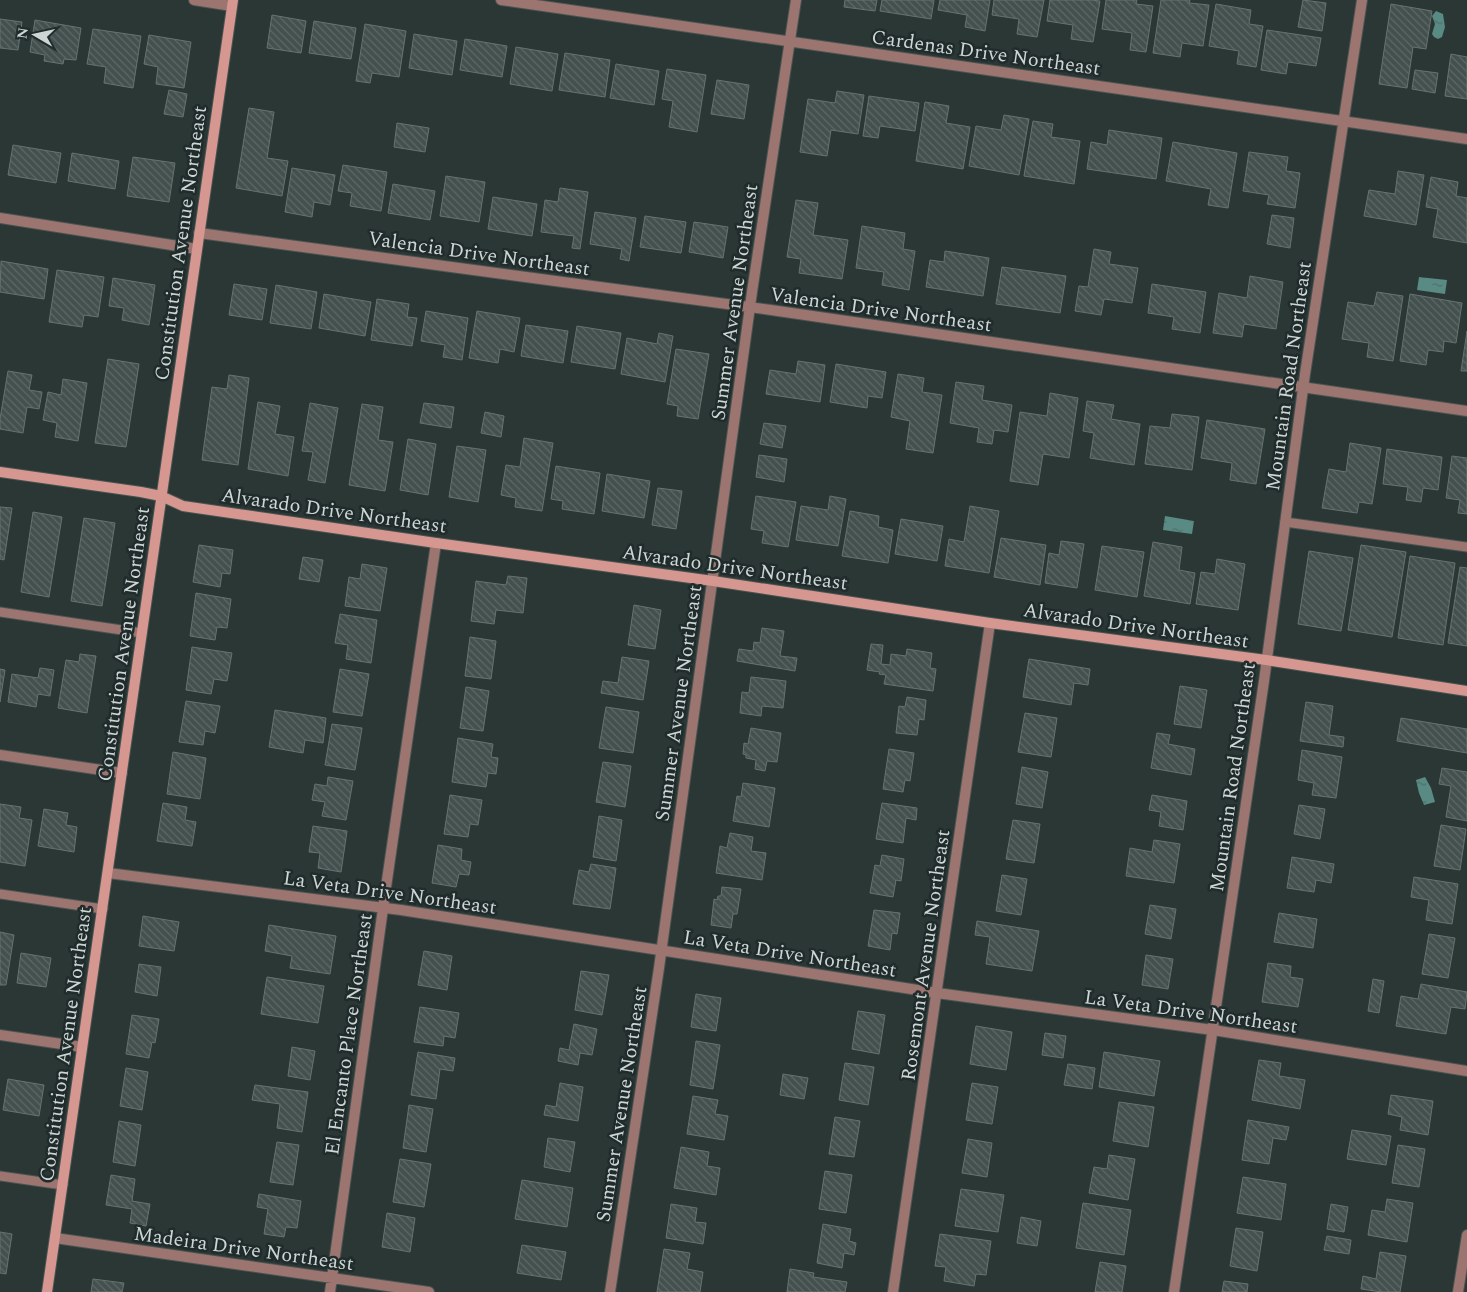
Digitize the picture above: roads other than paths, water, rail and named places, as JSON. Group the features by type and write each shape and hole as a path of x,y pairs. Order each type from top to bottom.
{"street":[{"path":"194,0 233,3"},
{"name":"Cardenas Drive Northeast","path":"501,0 1467,139"},
{"name":"Summer Avenue Northeast","path":"610,1292 661,950 750,308 796,0"},
{"name":"Mountain Road Northeast","path":"1174,1292 1266,660 1303,387 1362,0"},
{"name":"Constitution Avenue Northeast","path":"47,1292 233,3"},
{"path":"0,218 197,249"},
{"name":"Valencia Drive Northeast","path":"199,233 750,308 1467,411"},
{"name":"Alvarado Drive Northeast","path":"0,472 161,496 184,506 436,543 713,580 990,623 1266,660 1467,691"},
{"name":"El Encanto Place Northeast","path":"330,1292 436,543"},
{"name":"Rosemont Avenue Northeast","path":"893,1292 990,623"},
{"path":"0,755 122,773"},
{"name":"La Veta Drive Northeast","path":"108,873 383,908 937,993 1213,1030 1467,1072"},
{"path":"0,1035 82,1047"},
{"path":"1458,1292 1467,1235"},
{"name":"Madeira Drive Northeast","path":"55,1238 429,1292"}],"lane":[{"path":"1285,522 1467,547"},
{"path":"0,612 142,633"},
{"path":"0,894 103,909"},
{"path":"0,1176 62,1185"}],"water":[{"path":"1436,11 1443,14 1445,27 1442,37 1438,39 1432,34 1435,24 1432,16"},
{"path":"1419,277 1447,280 1445,294 1417,290"},
{"path":"1165,516 1194,521 1192,534 1163,530"},
{"path":"1425,777 1435,802 1424,805 1416,780"}]}
